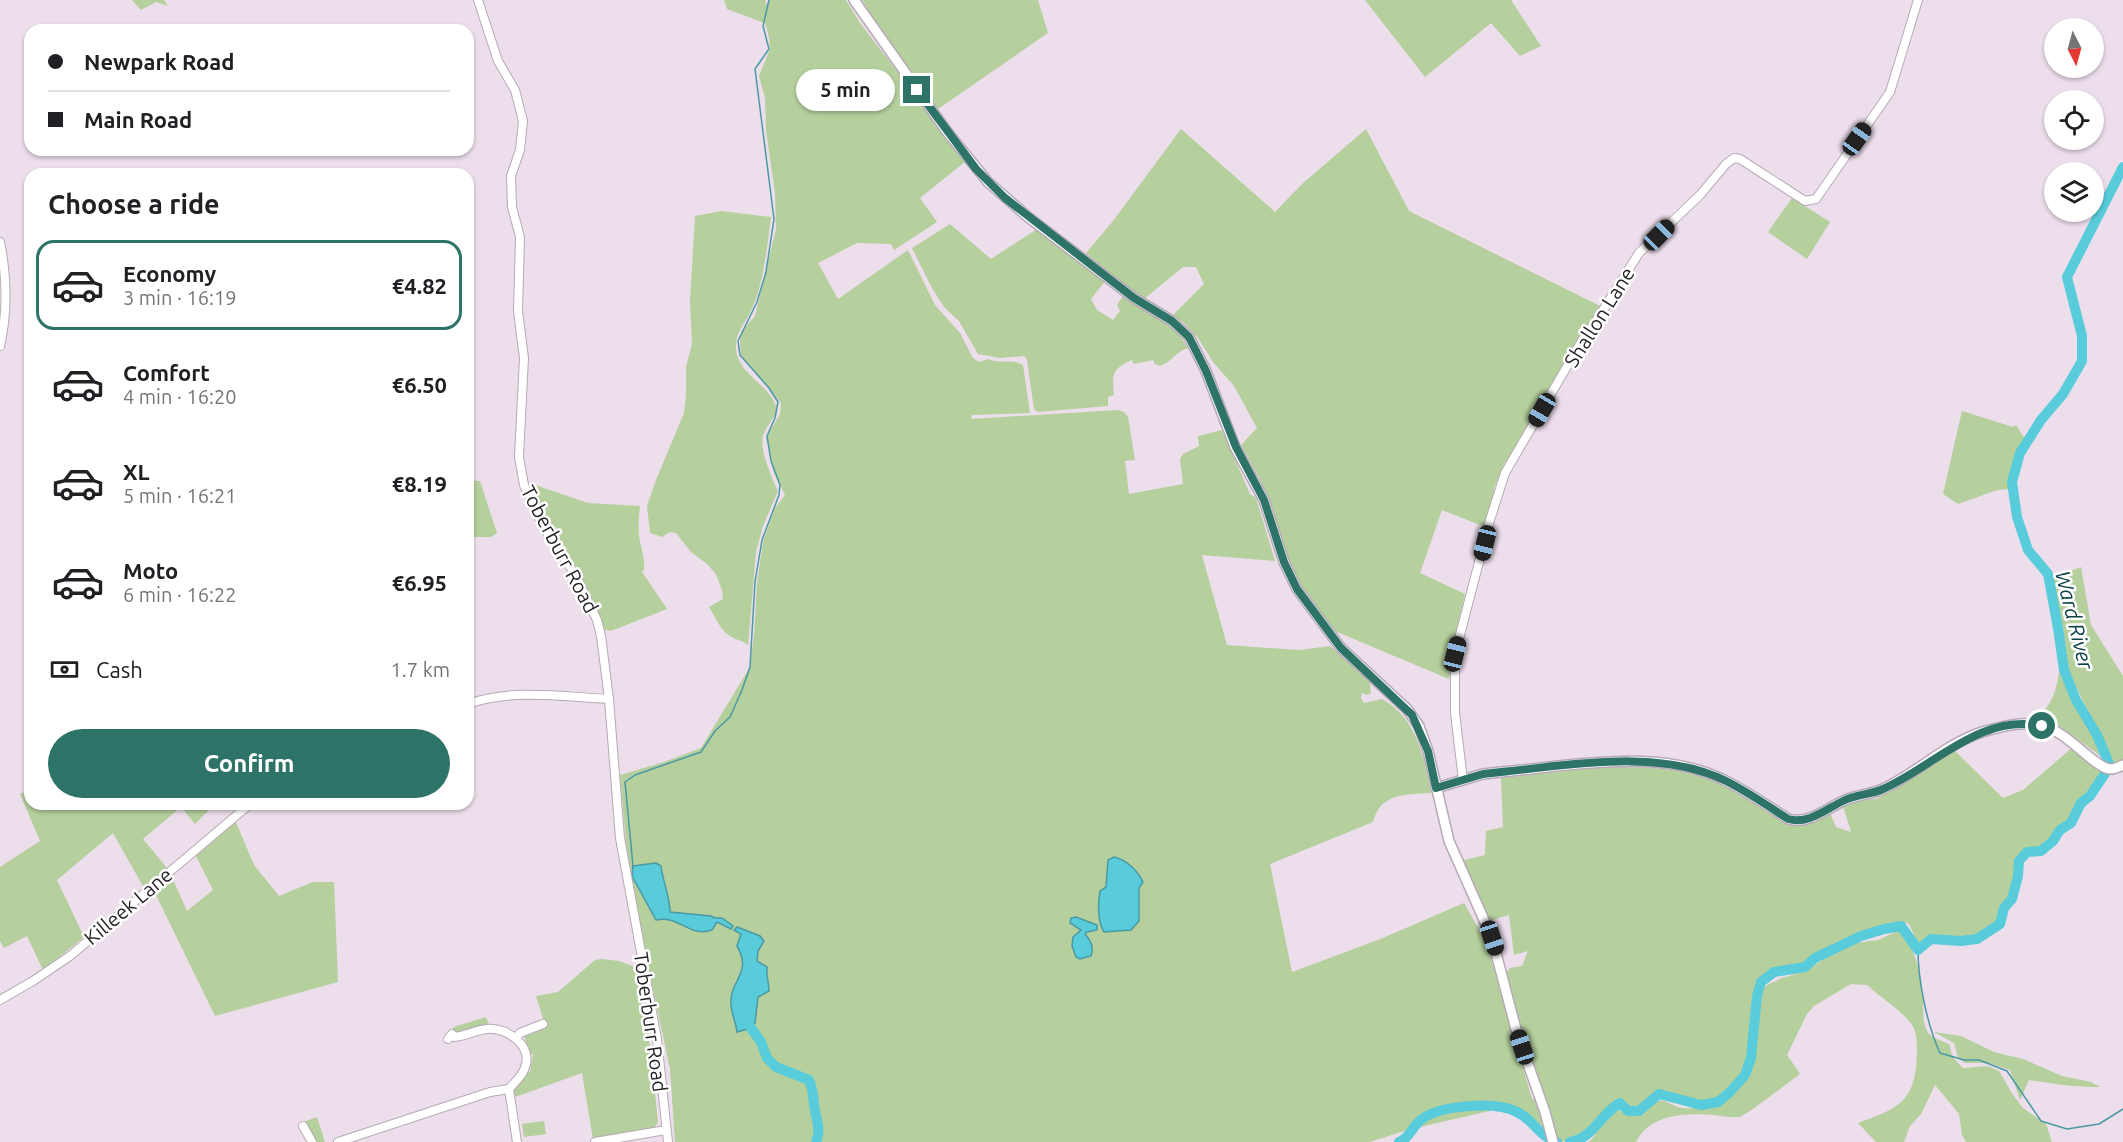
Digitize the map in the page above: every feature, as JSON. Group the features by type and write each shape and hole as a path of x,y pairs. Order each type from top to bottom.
{"main road":[{"path":"854,0 948,133 988,182 1028,217 1134,298 1172,321 1189,337 1206,371 1236,447 1264,500 1284,562 1297,589 1341,648 1412,715 1428,751 1449,842 1492,938 1517,1033 1553,1142"},
{"path":"1436,788 1501,772 1622,761 1652,762 1700,771 1725,780 1788,819 1795,821 1810,818 1854,796 1882,790 1970,737 2000,727 2024,723 2049,728 2060,733 2101,766 2109,769 2123,765"}],"street":[{"name":"Toberburr Road","path":"478,0 498,61 515,90 523,121 520,150 511,176 512,207 520,237 519,311 524,358 519,457 521,471 524,485 545,530 575,574 597,620 609,699 620,838 657,1039 668,1142"},
{"name":"Shallon Lane","path":"1463,780 1455,713 1455,654 1490,520 1505,473 1512,459 1528,436 1583,339 1639,253 1700,195 1726,164 1734,158 1740,159 1805,201 1816,199 1890,92 1918,0"},
{"path":"0,242 6,282 4,329 0,346"},
{"path":"474,702 526,695 609,699"},
{"name":"Killeek Lane","path":"0,1000 70,956 243,810"},
{"path":"516,1038 520,1033 540,1028"},
{"path":"338,1142 490,1092 509,1089 524,1070 526,1062 524,1048 516,1038 498,1030 486,1029 460,1037 454,1037 452,1034 448,1039"},
{"path":"509,1089 517,1142"},
{"path":"303,1126 312,1142"},
{"path":"595,1142 666,1130"}],"green space":[{"path":"132,0 164,0 168,6 156,2 141,10"},
{"path":"724,0 766,0 765,3 768,4 770,0 846,0 860,23 966,161 920,198 937,222 894,250 891,244 857,243 818,263 838,299 908,250 935,305 960,333 973,358 979,362 989,359 1023,365 1030,413 972,415 971,419 1118,410 1124,412 1128,417 1135,460 1125,461 1129,494 1183,484 1180,459 1183,454 1199,446 1198,436 1222,430 1250,494 1256,498 1275,561 1202,555 1227,645 1299,650 1330,646 1370,683 1371,693 1367,695 1362,693 1361,698 1364,703 1382,699 1394,707 1411,728 1422,753 1431,793 1403,795 1388,800 1377,812 1373,822 1270,864 1292,972 1378,940 1464,903 1486,942 1532,1099 1536,1098 1549,1140 1545,1140 1528,1118 1502,1108 1407,1130 1370,1142 675,1142 670,1069 629,876 620,775 701,748 750,667 763,541 775,508 785,495 774,473 766,438 780,414 781,403 741,355 740,341 741,332 755,316 776,229 775,193 766,130 765,98 759,76 770,49 769,37 765,23 727,9"},
{"path":"862,0 1038,0 1048,33 938,109 884,36"},
{"path":"1365,0 1511,0 1541,46 1520,56 1491,23 1425,77"},
{"path":"1181,129 1275,212 1302,184 1366,129 1409,211 1602,307 1521,441 1504,464 1494,488 1494,501 1485,527 1442,510 1420,573 1465,594 1453,645 1449,679 1330,629 1298,584 1281,543 1273,508 1241,445 1257,428 1234,386 1213,362 1198,338 1183,322 1172,316 1204,284 1196,267 1183,267 1143,300 1086,253 1113,221"},
{"path":"1792,198 1830,222 1807,259 1768,232"},
{"path":"722,211 771,217 756,299 736,341 740,363 765,389 775,403 777,411 764,433 762,442 767,464 778,491 763,526 756,552 748,645 726,633 709,607 723,599 716,574 691,552 676,533 670,532 662,537 650,533 647,506 684,413 686,367 692,344 690,301 695,216"},
{"path":"950,224 991,259 1037,229 1106,280 1091,299 1097,310 1113,320 1120,311 1117,305 1124,295 1177,332 1188,348 1160,366 1153,360 1134,364 1132,360 1120,366 1115,373 1114,395 1108,397 1108,406 1038,412 1034,409 1027,360 1024,356 1000,358 978,354 959,321 944,307 932,288 912,248"},
{"path":"1962,411 2013,427 2016,425 2025,439 2016,455 2009,489 1997,490 1958,504 1943,494"},
{"path":"474,480 480,481 497,533 491,537 474,537"},
{"path":"526,482 588,503 640,506 639,536 644,566 642,572 667,609 610,631 604,629 588,591"},
{"path":"2081,567 2091,625 2123,676 2123,762 2112,766 2100,735 2069,673 2052,577"},
{"path":"2059,671 2096,737 2106,760 2055,723 2037,717 2053,697"},
{"path":"2073,747 2104,774 2080,801 2070,822 2060,829 2051,845 2046,850 2030,850 2023,857 2017,870 2011,904 1996,929 1971,942 1930,944 1919,948 1908,923 1880,935 1860,937 1834,946 1805,967 1771,974 1760,981 1753,993 1751,1043 1747,1062 1738,1079 1722,1097 1714,1101 1701,1102 1665,1095 1657,1096 1641,1107 1619,1106 1602,1118 1591,1135 1574,1141 1557,1141 1552,1116 1516,1016 1506,973 1510,968 1522,966 1528,951 1514,955 1509,915 1489,921 1461,861 1485,855 1486,831 1503,827 1501,778 1633,767 1685,773 1710,780 1740,795 1789,826 1805,824 1830,813 1836,827 1851,832 1843,806 1862,800 1877,799 1955,751 2003,798 2023,790"},
{"path":"24,792 24,803 20,794"},
{"path":"27,810 177,810 143,839 167,868 144,888 113,833 57,880 84,937 43,970 27,936 4,948 0,941 0,867 40,841"},
{"path":"183,810 209,810 195,824"},
{"path":"235,820 254,865 279,896 313,882 334,882 338,982 215,1016 153,889 171,875 187,911 213,890 195,854"},
{"path":"1900,930 1910,945 1919,970 1926,1030 1934,1038 1950,1045 1952,1055 1963,1068 1988,1066 1999,1071 2023,1108 2046,1124 2052,1142 1966,1142 1962,1135 1959,1114 1935,1085 1921,1114 1910,1126 1904,1142 1876,1142 1858,1123 1895,1107 1909,1092 1916,1068 1916,1036 1912,1024 1905,1016 1867,985 1851,984 1814,1006 1807,1014 1787,1055 1800,1074 1743,1115 1733,1117 1682,1115 1650,1125 1636,1142 1588,1142 1612,1111 1619,1110 1625,1114 1634,1114 1646,1110 1659,1100 1683,1108 1700,1108 1718,1104 1720,1106 1746,1078 1754,1062 1760,992 1767,985 1806,971 1836,951 1856,943 1878,940"},
{"path":"595,960 619,961 635,967 651,1052 658,1122 654,1129 593,1139 582,1073 515,1097 513,1090 526,1072 530,1072 533,1054 529,1054 524,1035 546,1028 536,996 558,992"},
{"path":"486,1017 489,1025 495,1025 495,1027 458,1035 452,1030 454,1027"},
{"path":"1934,1032 1961,1036 1994,1052 2023,1059 2062,1076 2091,1082 2100,1087 2029,1080 2020,1100 2010,1070 1989,1063 1965,1063 1958,1058 1954,1043"},
{"path":"317,1117 325,1142 315,1142 303,1122"},
{"path":"544,1121 546,1134 524,1137 522,1124"}],"water":[{"path":"1114,857 1132,867 1143,882 1139,888 1139,921 1131,930 1104,932 1099,917 1099,896 1100,891 1106,887 1108,860"},
{"path":"656,863 661,866 670,912 722,918 733,926 731,929 717,922 712,930 704,932 664,919 656,920 632,876 633,866"},
{"path":"1076,917 1097,925 1097,930 1085,934 1091,944 1091,956 1080,959 1076,957 1072,946 1073,937 1081,930 1070,923 1071,918"},
{"path":"737,927 760,936 764,941 758,951 757,961 767,967 769,991 758,997 755,1023 751,1028 737,1032 731,996 743,963 737,946 741,934 734,930"}],"waterway":[{"path":"633,866 625,782 635,775 701,752 715,731 730,717 750,667 755,582 762,540 779,495 780,485 771,461 767,436 775,418 778,402 769,388 740,355 738,341 757,302 766,272 774,219 755,69 769,49 763,26 769,0"},
{"name":"Ward River","path":"1570,1142 1585,1136 1620,1103 1628,1111 1639,1111 1659,1094 1701,1105 1718,1102 1729,1093 1745,1075 1751,1058 1757,996 1761,982 1774,972 1805,967 1815,958 1861,936 1884,929 1901,926 1918,950 1931,939 1961,941 1977,939 2000,924 2004,908 2012,899 2019,861 2027,852 2041,851 2053,841 2060,830 2071,823 2081,803 2090,796 2110,766 2097,735 2076,700 2064,670 2048,574 2028,550 2017,517 2012,482 2020,453 2041,420 2063,394 2082,361 2082,336 2067,277 2123,167"},
{"path":"1918,950 1924,1002 1940,1053 1964,1060 1979,1060 2007,1071 2041,1121 2067,1129 2099,1124 2123,1109"},
{"path":"751,1028 761,1042 767,1058 776,1067 809,1080 818,1128 816,1142"},
{"name":"Ward River","path":"1399,1142 1406,1138 1422,1119 1431,1114 1469,1106 1496,1106 1517,1112 1545,1136 1557,1142"}],"route":[{"path":"917,90 976,169 1005,198 1134,298 1172,321 1189,337 1206,371 1236,447 1264,500 1289,576 1341,648 1412,715 1419,726 1428,751 1436,788 1483,774 1622,761 1652,762 1700,771 1725,780 1788,819 1795,821 1818,815 1854,796 1882,790 1960,742 1980,733 2024,723 2042,726"}]}
